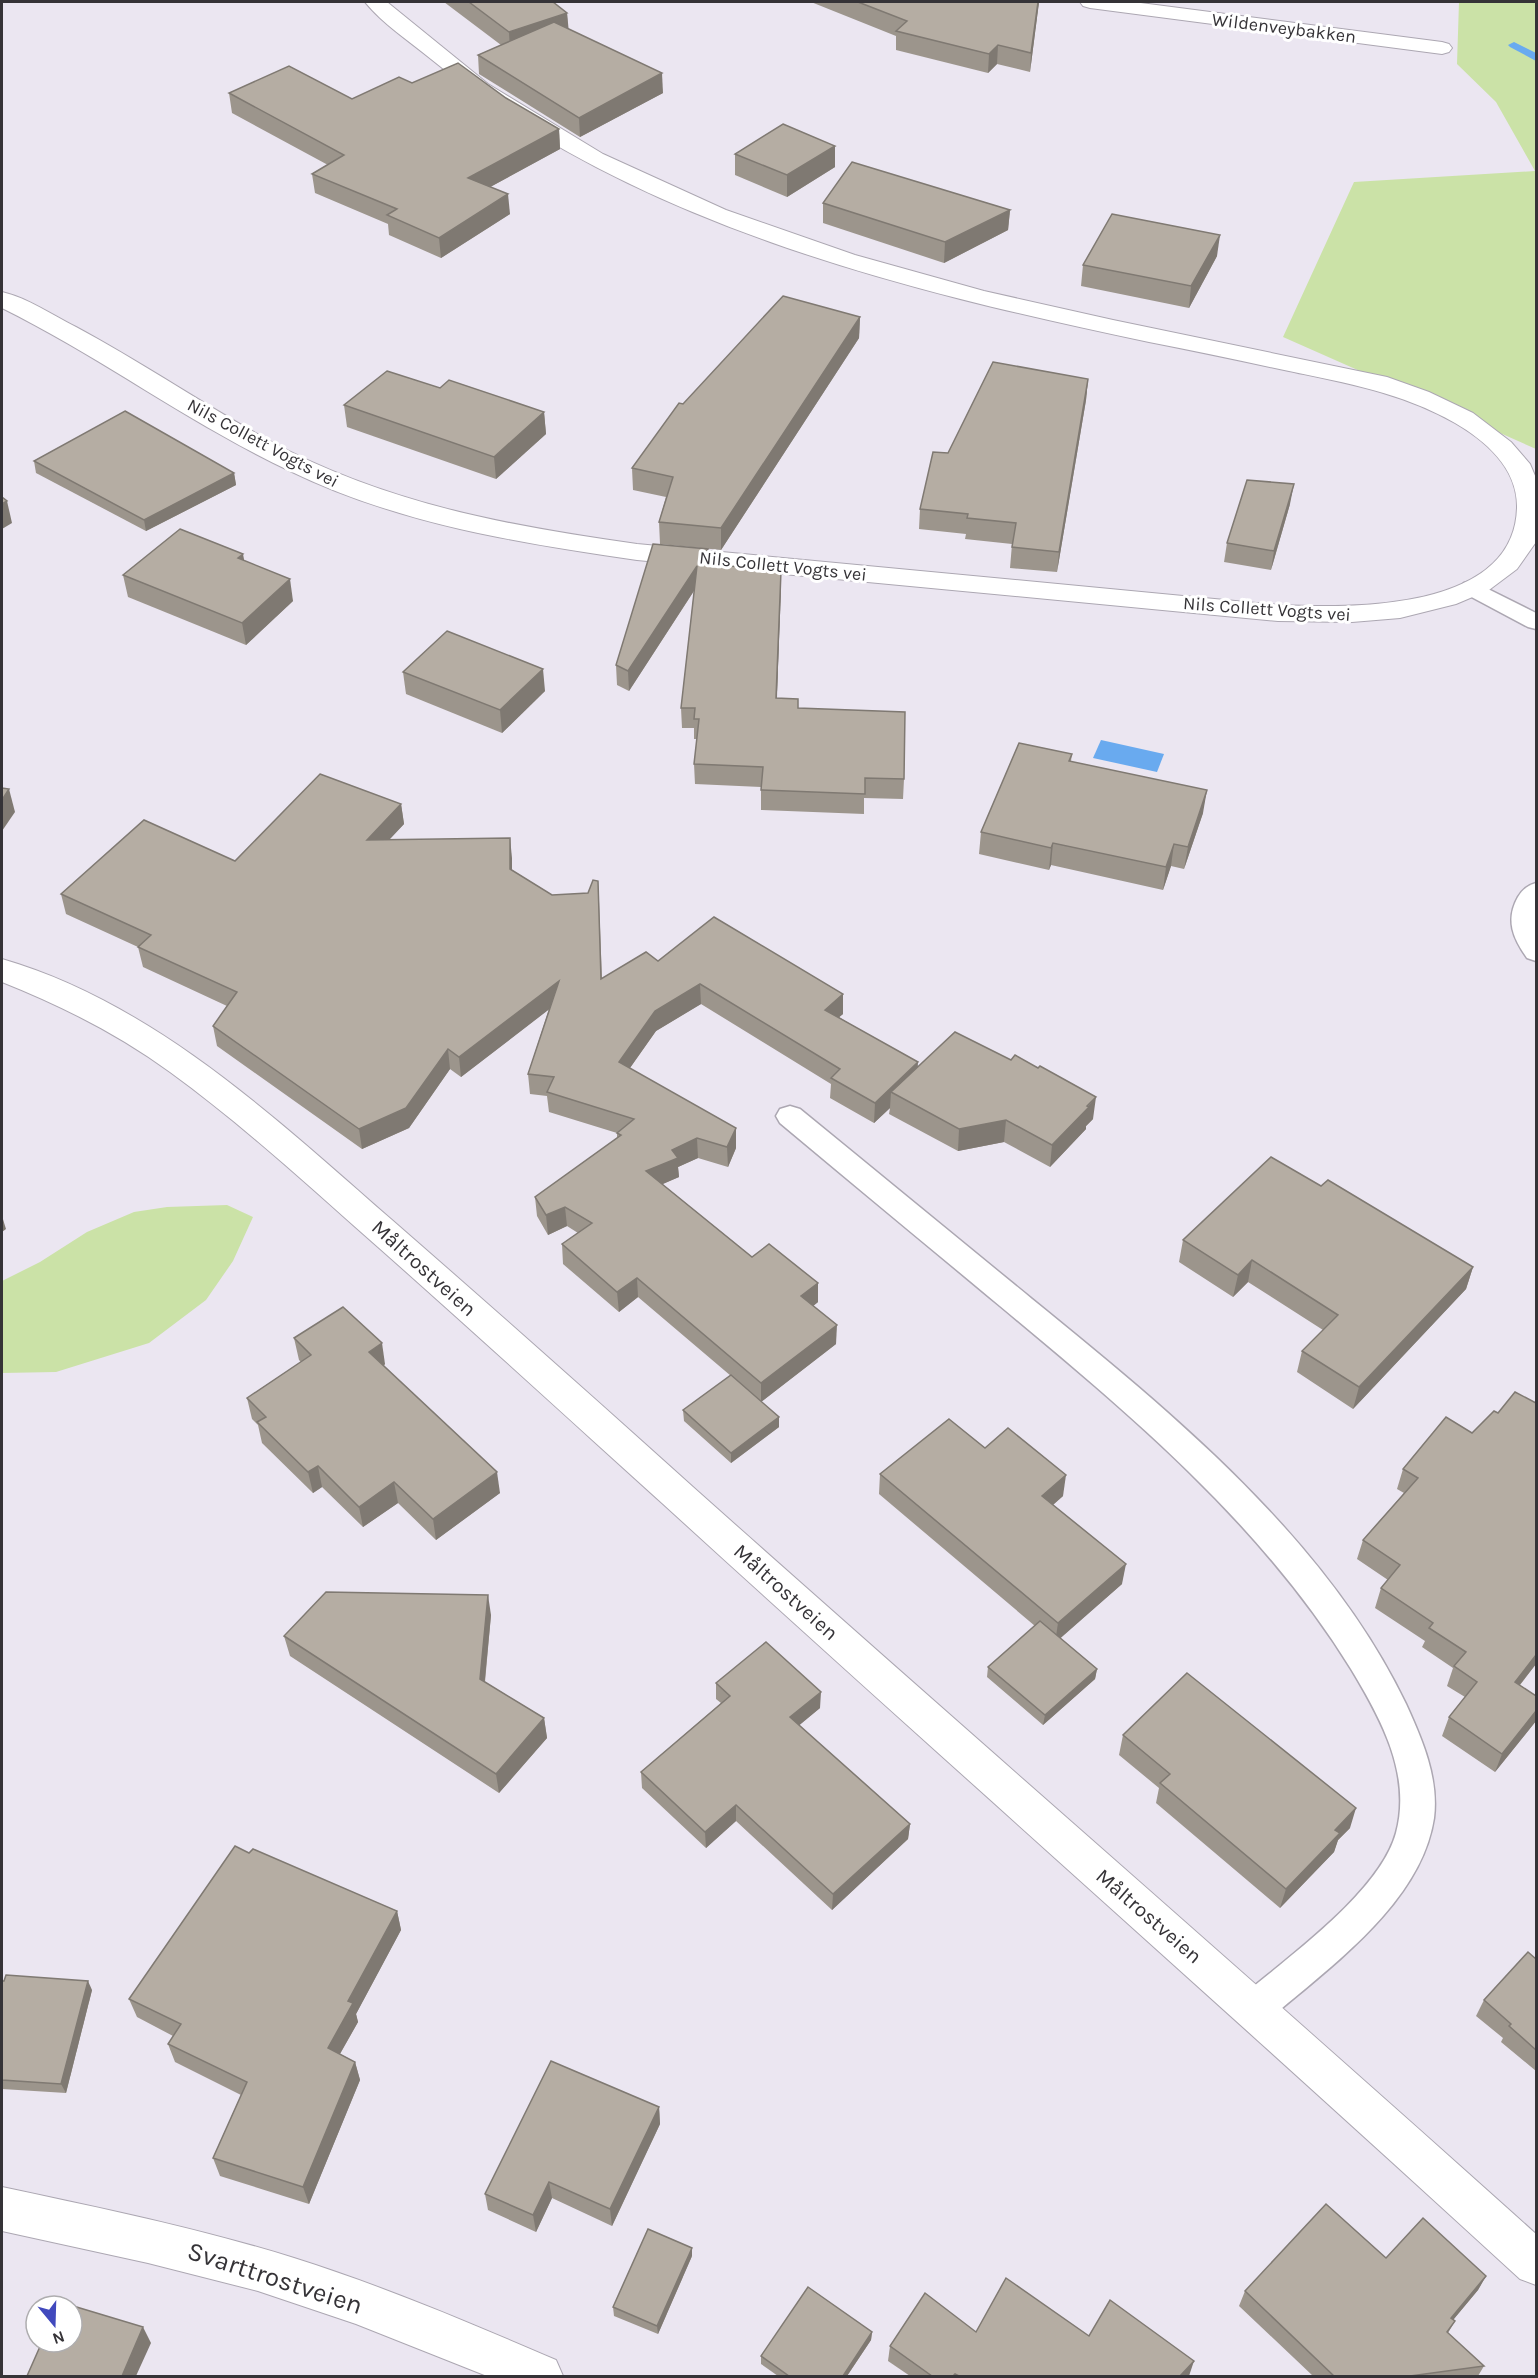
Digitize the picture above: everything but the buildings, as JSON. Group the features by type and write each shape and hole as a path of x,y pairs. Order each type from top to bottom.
{"street":[{"name":"Nils Collett Vogts vei","path":"2,299 85,343 243,437 301,467 354,490 421,512 482,528 637,552 1278,613 1324,615 1390,613 1431,603 1472,588 1508,564 1520,548 1528,530 1530,511 1528,486 1516,463 1501,446 1480,430 1430,400 1378,382 988,300 917,281 736,222 641,181 531,121 457,72 400,26 375,2"},
{"name":"Wildenveybakken","path":"1090,2 1442,48"},
{"name":"Måltrostveien","path":"2,970 52,990 105,1016 179,1062 291,1151 498,1333 928,1721 1254,2009 1536,2263"},
{"name":"Svarttrostveien","path":"2,2209 176,2247 295,2280 459,2342 540,2376"}],"lane":[{"path":"1472,588 1536,622"},
{"path":"1536,892 1524,909 1523,924 1527,939 1536,952"},
{"path":"790,1116 1024,1307 1156,1423 1222,1485 1325,1600 1359,1650 1395,1714 1411,1756 1419,1801 1413,1834 1397,1871 1351,1925 1254,2009"}],"green space":[{"path":"1459,2 1536,2 1536,449 1283,337 1354,182 1535,171 1496,102 1457,64"},
{"path":"227,1205 253,1217 233,1261 206,1300 149,1343 56,1372 2,1373 2,1281 40,1262 87,1232 134,1212 167,1207"}],"water":[{"path":"1101,740 1164,754 1157,772 1093,758"}],"waterway":[{"path":"1514,45 1536,58"}]}
